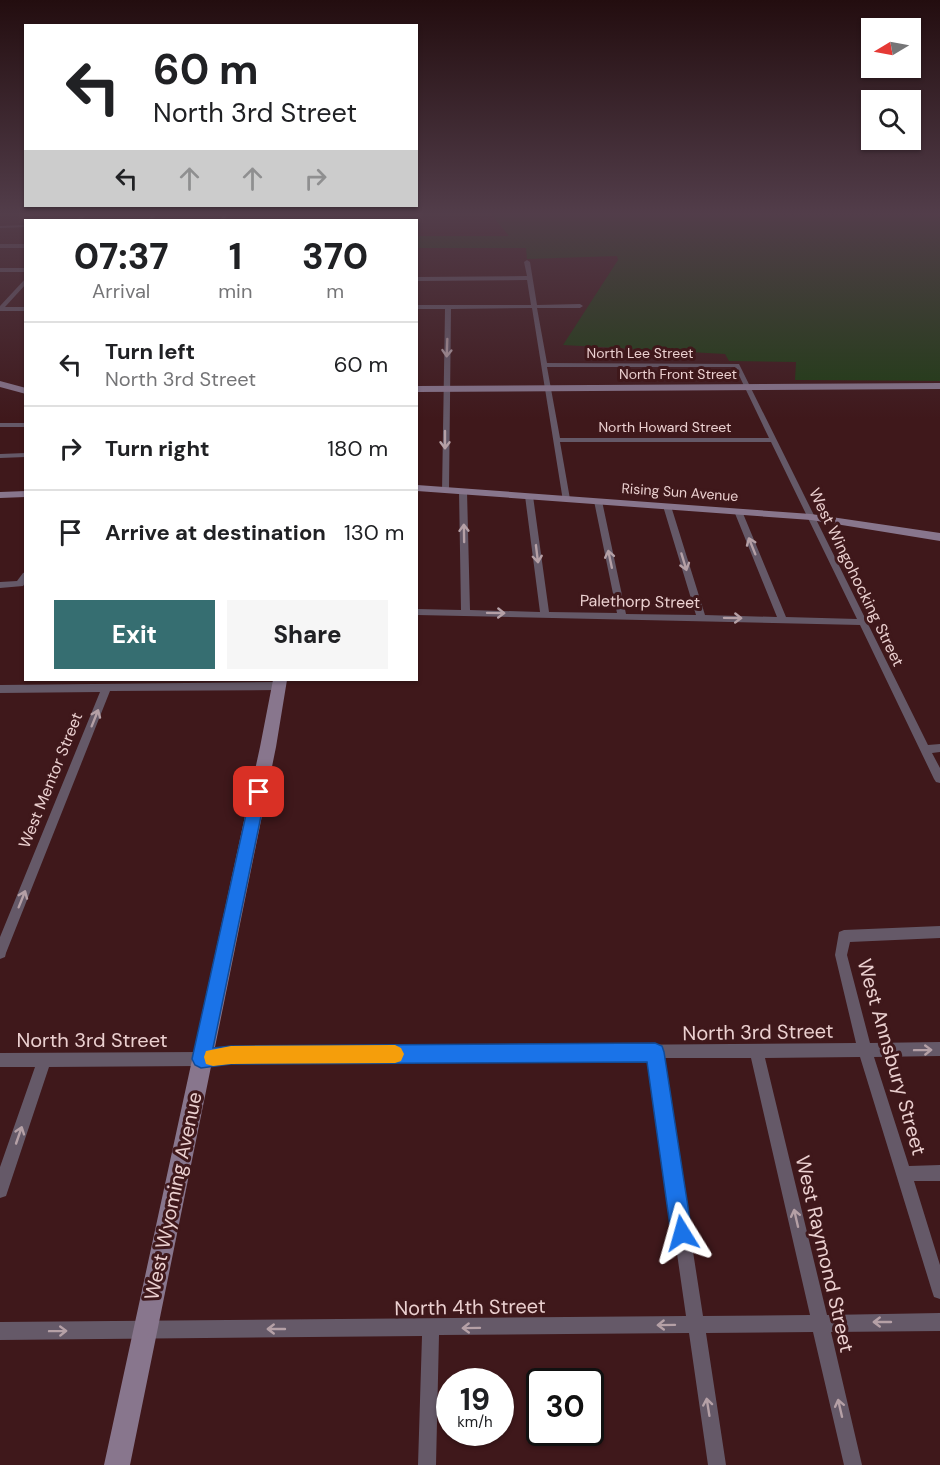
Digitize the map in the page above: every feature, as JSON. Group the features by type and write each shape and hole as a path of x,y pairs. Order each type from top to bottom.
{"street":[{"path":"0,309 24,282"},
{"path":"531,282 566,499"},
{"path":"418,307 580,306"},
{"path":"445,490 448,307"},
{"path":"0,309 24,309"},
{"name":"North Lee Street","path":"544,365 737,365"},
{"name":"West Wingohocking Street","path":"737,365 940,779"},
{"path":"0,384 24,390"},
{"name":"North Front Street","path":"418,389 940,386"},
{"path":"0,391 24,391"},
{"path":"0,425 24,425"},
{"name":"North Howard Street","path":"557,440 773,440"},
{"path":"0,456 24,455"},
{"name":"Rising Sun Avenue","path":"418,488 811,517 940,537"},
{"path":"463,491 466,613"},
{"path":"0,495 24,494"},
{"path":"529,496 545,614"},
{"path":"598,501 622,616"},
{"path":"667,506 701,618"},
{"path":"738,511 782,620"},
{"path":"0,585 20,584 24,578"},
{"name":"Palethorp Street","path":"418,612 863,622"},
{"path":"0,689 280,683"},
{"name":"West Wyoming Avenue","path":"117,1465 266,759 280,683"},
{"name":"West Mentor Street","path":"0,954 107,687"},
{"path":"925,749 940,748"},
{"name":"West Annsbury Street","path":"940,932 844,937 841,955 865,1050 940,1291"},
{"name":"North 3rd Street","path":"0,1060 201,1059 231,1055 940,1049"},
{"path":"655,1052 717,1465"},
{"name":"West Raymond Street","path":"757,1052 854,1465"},
{"path":"0,1190 44,1060"},
{"path":"903,1174 940,1173"},
{"name":"North 4th Street","path":"0,1331 940,1322"},
{"path":"427,1465 431,1328"}],"green space":[{"path":"604,282 940,282 940,381 795,380 796,362 729,361 725,354 563,345"}],"slow traffic":[{"path":"213,1057 395,1054"}],"route":[{"path":"259,792 201,1059 231,1055 655,1052 682,1233"}]}
